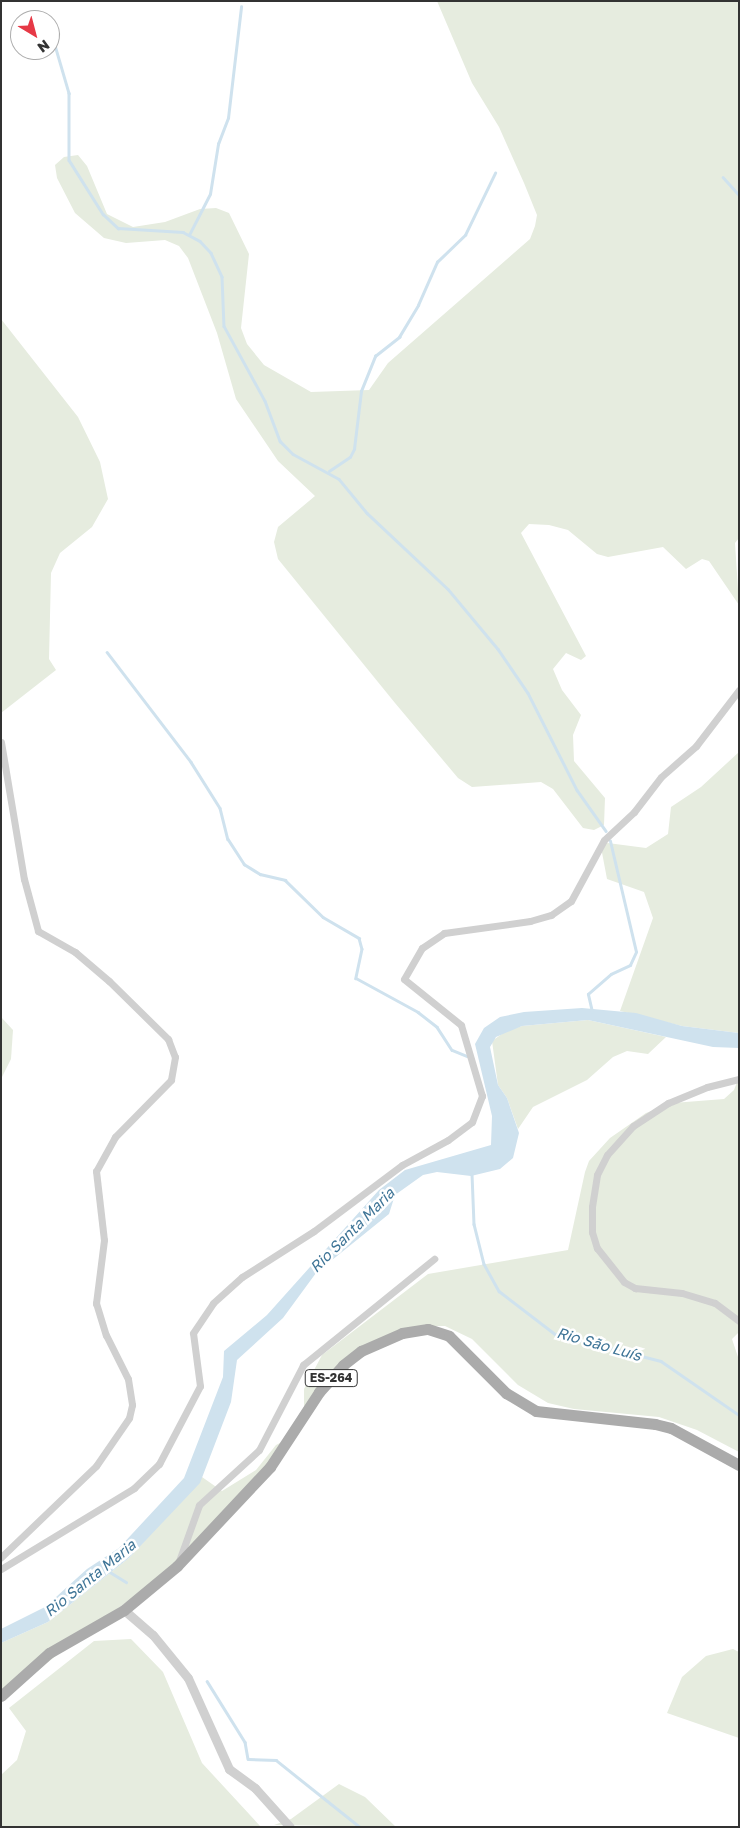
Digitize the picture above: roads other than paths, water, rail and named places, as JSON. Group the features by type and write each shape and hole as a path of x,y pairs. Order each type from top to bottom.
{"main road":[{"name":"ES-264","path":"1,1696 49,1653 124,1610 177,1566 270,1467 319,1392 343,1365 381,1341 416,1330 439,1331 458,1342 506,1392 536,1411 655,1424 671,1428 739,1465"}],"street":[{"path":"1,1569 134,1488 159,1464 200,1386 193,1333 213,1303 242,1277 314,1231 402,1165 448,1140 472,1122 482,1096 461,1025 404,979 422,948 444,932 530,920 551,915 571,901 604,840 639,806 661,778 696,746 739,690"},
{"path":"1,742 24,879 38,931 74,952 109,981 168,1039 175,1057 171,1080 115,1137 96,1171 104,1240 96,1303 106,1335 128,1379 129,1418 96,1466 1,1557"},
{"path":"739,1079 707,1087 668,1104 633,1126 608,1155 598,1175 592,1207 592,1232 598,1248 624,1282 635,1288 682,1293 715,1304 739,1321"},
{"path":"177,1566 199,1505 259,1450 303,1365 434,1259"},
{"path":"124,1610 153,1635 188,1678 229,1769 255,1788 290,1827"}],"water":[{"name":"Rio Santa Maria","path":"582,1008 636,1013 682,1026 739,1033 739,1048 713,1047 588,1020 522,1026 496,1037 490,1047 498,1085 507,1098 519,1133 513,1158 500,1169 471,1176 437,1172 423,1175 395,1195 389,1214 316,1273 283,1318 237,1360 231,1402 200,1483 129,1558 48,1622 1,1643 1,1629 45,1607 87,1569 119,1548 184,1478 223,1377 224,1351 267,1315 379,1190 405,1170 491,1145 492,1116 475,1044 484,1028 500,1017 524,1012"}],"waterway":[{"path":"189,235 210,194 218,144 228,118 241,7"},
{"path":"59,60 69,93 69,160 103,214 118,228 183,232 200,241 211,253 222,277 224,326 265,401 280,441 293,454 339,479 367,513 448,589 498,649 528,693 577,790 606,831"},
{"path":"329,471 350,457 354,449 361,391 375,356 399,337 418,305 437,262 465,235 495,173"},
{"path":"723,177 739,195"},
{"path":"107,652 191,762 220,808 228,839 244,864 260,874 285,880 323,917 359,938 362,949 356,978 418,1012 437,1027 452,1050 467,1056"},
{"path":"592,1012 588,994 611,974 630,965 636,952 610,841"},
{"name":"Rio São Luís","path":"472,1174 474,1224 484,1264 499,1291 555,1334 661,1361 739,1415"},
{"name":"Rio Santa Maria","path":"110,1572 126,1582"},
{"path":"207,1681 245,1742 248,1759 276,1760 360,1827"}]}
